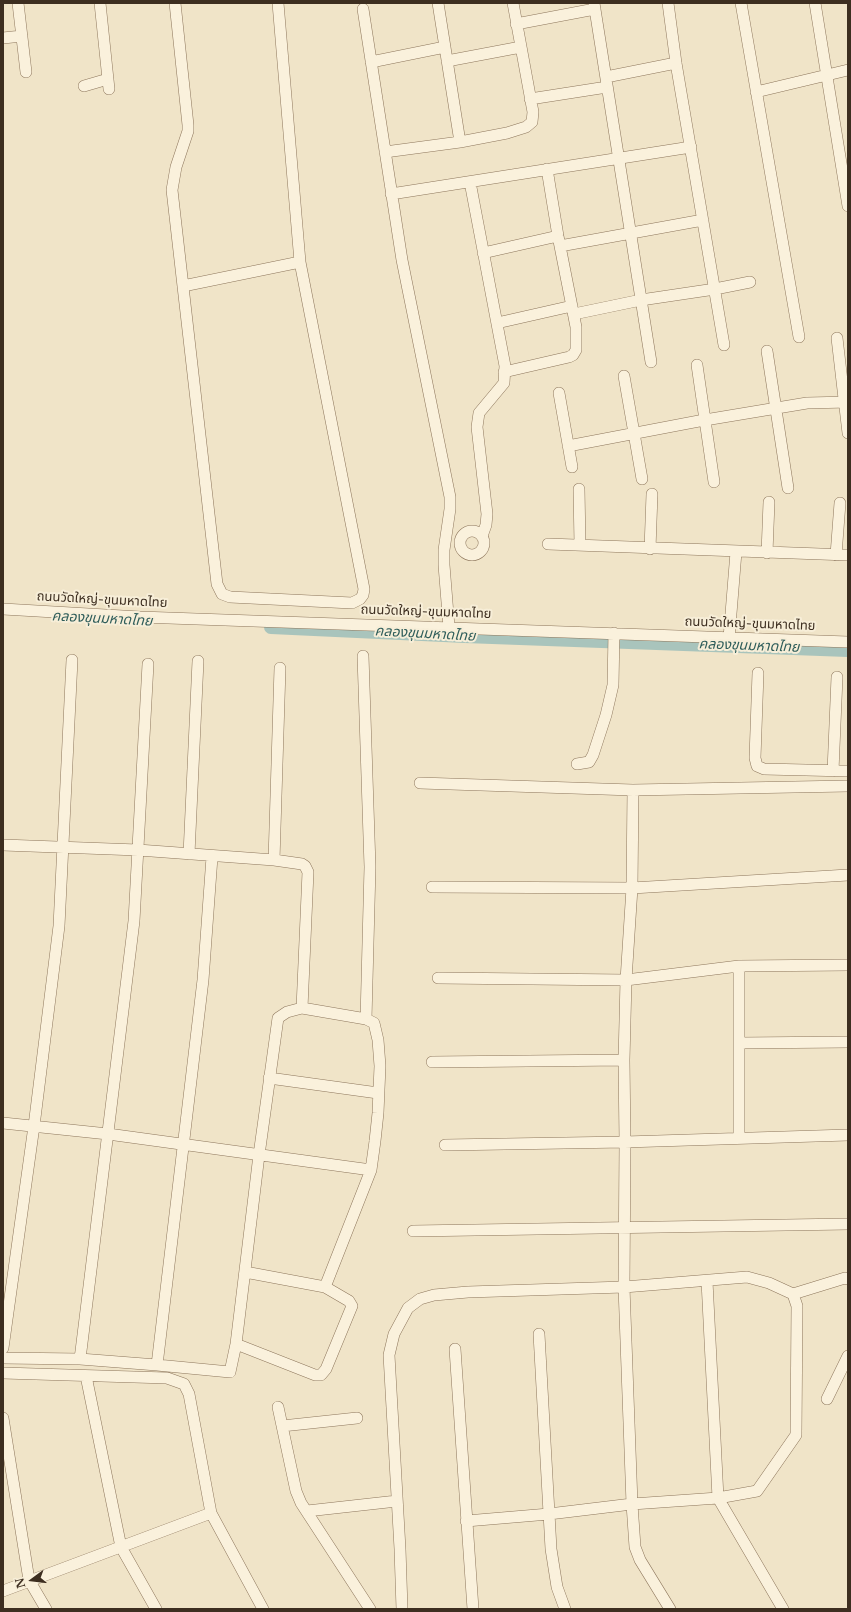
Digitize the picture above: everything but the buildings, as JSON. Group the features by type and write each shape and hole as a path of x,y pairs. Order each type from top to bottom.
{"street":[{"path":"18,3 26,72"},
{"path":"84,86 108,84 100,3"},
{"path":"176,3 188,131 176,167 172,190 216,584 222,594 230,597 352,603 360,599 363,595 364,589 300,262 278,3"},
{"path":"438,3 460,142"},
{"path":"384,152 460,142 507,133 526,127 532,122 530,99 513,3"},
{"path":"668,3 676,63 724,346"},
{"path":"741,3 799,337"},
{"path":"815,3 848,206"},
{"path":"516,24 595,5 651,362"},
{"path":"363,10 402,260 450,496 449,521 444,550 449,627"},
{"path":"3,38 22,36"},
{"path":"371,62 445,47"},
{"path":"447,61 520,47"},
{"path":"530,99 606,82 676,63"},
{"path":"756,92 848,70"},
{"path":"391,194 691,147"},
{"path":"504,372 573,354 576,350 576,327 547,169"},
{"path":"470,182 505,366 504,383 479,413 477,427 487,514 486,525 482,536 484,540 483,548 477,554 473,555 465,553 460,546 462,538 467,532 475,532 482,536"},
{"path":"483,253 559,241 631,234 703,220"},
{"path":"183,286 300,262"},
{"path":"497,323 715,289 750,282"},
{"path":"837,338 846,402 848,433"},
{"path":"767,351 788,488"},
{"path":"697,365 714,482"},
{"path":"624,376 642,479"},
{"path":"558,392 572,467"},
{"path":"568,446 705,420 807,403 846,402"},
{"path":"579,490 580,545"},
{"path":"650,548 652,494"},
{"path":"767,553 770,502"},
{"path":"836,555 840,503"},
{"path":"548,544 848,555"},
{"path":"444,550 460,546"},
{"path":"729,638 736,552"},
{"name":"ถนนวัดใหญ่-ขุนมหาดไทย","path":"3,609 140,617 449,627 614,637 729,638 848,642"},
{"path":"577,764 589,762 606,715 613,686 614,637"},
{"path":"363,656 370,867 366,1019"},
{"path":"3,1348 34,1126 58,926 72,660"},
{"path":"189,854 198,661"},
{"path":"80,1359 134,921 148,664"},
{"path":"274,860 280,668"},
{"path":"758,673 755,758 757,766 764,769 848,771"},
{"path":"834,771 838,677"},
{"path":"420,783 633,790 848,786"},
{"path":"633,790 632,888 626,980 624,1060 624,1287 632,1504 635,1547 640,1560 670,1609"},
{"path":"3,844 138,850 212,857 298,862 307,869 302,1008"},
{"path":"157,1364 203,980 212,857"},
{"path":"432,887 632,888 848,875"},
{"path":"438,978 626,980 739,966 848,965"},
{"path":"739,966 739,1138"},
{"path":"3,1358 80,1359 157,1364 230,1372 236,1344 259,1155 278,1018 287,1012 302,1008 366,1019 374,1023 380,1066 375,1141 371,1170 325,1287"},
{"path":"739,1042 848,1042"},
{"path":"432,1062 624,1060"},
{"path":"270,1078 378,1092"},
{"path":"3,1123 108,1134 371,1170"},
{"path":"445,1145 625,1142 848,1135"},
{"path":"413,1231 848,1224"},
{"path":"236,1344 315,1375 320,1375 326,1369 352,1306 349,1301 325,1287 245,1272"},
{"path":"402,1609 389,1355 394,1334 408,1308 420,1299 434,1295 624,1287 747,1277 793,1294 845,1278 848,1279"},
{"path":"707,1281 718,1498 783,1609"},
{"path":"466,1521 549,1514 632,1504 718,1498 757,1491 796,1435 797,1306 793,1294"},
{"path":"539,1334 551,1549 557,1587 565,1609"},
{"path":"455,1349 473,1609"},
{"path":"827,1399 848,1356"},
{"path":"3,1373 166,1378 184,1384 189,1394 210,1513 263,1609"},
{"path":"86,1376 121,1547 156,1609"},
{"path":"278,1407 296,1491 301,1503 370,1609"},
{"path":"3,1418 29,1580 46,1609"},
{"path":"282,1426 357,1418"},
{"path":"307,1511 397,1501"},
{"path":"3,1591 210,1513"}],"waterway":[{"name":"คลองขุนมหาดไทย","path":"271,627 465,636 848,650"}]}
